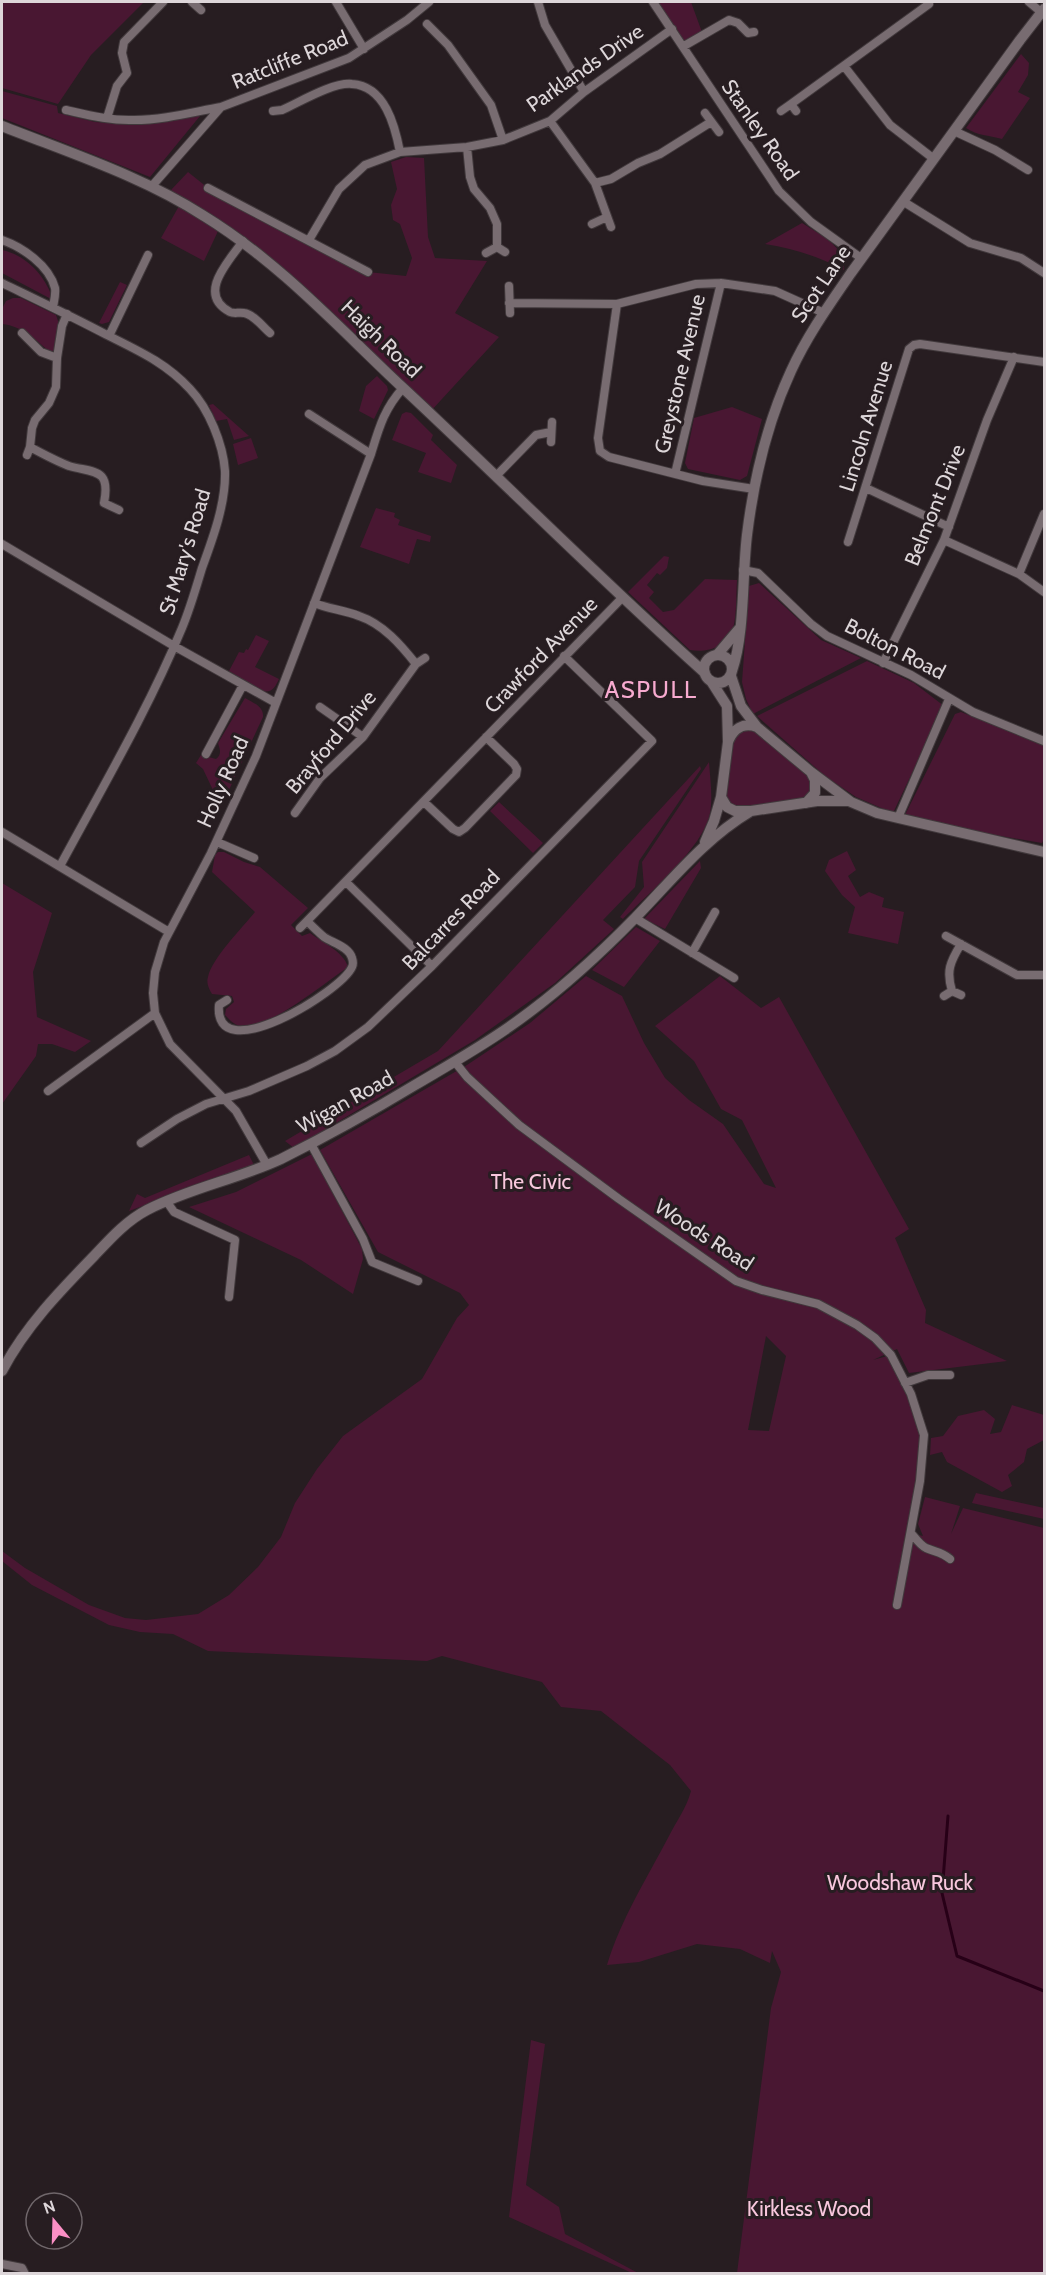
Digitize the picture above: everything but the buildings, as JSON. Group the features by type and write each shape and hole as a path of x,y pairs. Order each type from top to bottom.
{"main road":[{"name":"Scot Lane","path":"732,673 737,658 743,570 754,489 765,438 791,370 824,313 861,258 1043,11"},
{"name":"Haigh Road","path":"2,126 152,186 243,241 306,295 622,598 708,677"},
{"path":"732,673 724,682 708,677 705,665 739,628"},
{"path":"683,654 729,659 741,706 757,727 850,801 877,813 1044,851"},
{"name":"Wigan Road","path":"704,845 721,797 728,742 727,706 708,677"},
{"path":"728,742 734,731 740,727 746,725 757,727"},
{"path":"806,803 815,793 811,772"},
{"path":"721,797 731,810 751,812 806,803 850,801"},
{"name":"Wigan Road","path":"2,1371 27,1328 121,1228 149,1209 267,1165 311,1144 455,1062 507,1028 568,983 635,918 704,845 731,823 751,812"}],"street":[{"path":"107,118 117,86 127,73 122,53 124,42 163,2"},
{"path":"192,2 201,10"},
{"path":"336,2 364,49"},
{"name":"Ratcliffe Road","path":"66,110 107,118 147,120 221,107 349,58 407,20 429,2"},
{"path":"538,2 546,25 584,92"},
{"name":"Stanley Road","path":"653,2 779,191 811,222 861,258"},
{"path":"1029,2 1043,11"},
{"path":"781,111 794,108 844,66 932,6"},
{"path":"684,46 729,20 738,23 748,33 754,32"},
{"path":"427,24 448,45 491,105 503,140"},
{"name":"Parklands Drive","path":"309,240 339,189 365,165 400,152 467,147 503,140 550,121 584,92 672,29"},
{"path":"844,66 890,125 934,159"},
{"path":"280,113 337,86 351,84 363,86 372,92 391,116 400,152"},
{"name":"Ratcliffe Road","path":"152,186 221,107"},
{"path":"705,113 719,132"},
{"path":"550,121 595,183 611,226"},
{"path":"595,183 611,180 660,154 711,122"},
{"path":"954,131 995,150 1028,170"},
{"path":"467,147 470,177 474,189 490,208 497,224 496,247"},
{"path":"208,188 368,272"},
{"path":"904,202 970,243 1021,258 1044,273"},
{"path":"592,224 607,217"},
{"path":"2,240 24,251 49,275 55,288 53,307"},
{"path":"243,241 217,277 214,291 218,307 231,313 246,313 270,333"},
{"path":"496,247 505,252"},
{"path":"486,253 496,247"},
{"path":"109,336 148,255"},
{"name":"St Mary's Road","path":"2,283 160,362 192,391 207,414 222,457 225,481 216,525 183,626 131,734 60,866"},
{"path":"509,303 617,304 696,284 721,283 776,291 824,313"},
{"name":"Greystone Avenue","path":"675,474 721,283"},
{"path":"509,286 510,313"},
{"path":"617,304 598,448 609,457 675,474 754,489"},
{"path":"67,314 62,326 57,358 56,387 49,403 35,420 28,451 99,474 105,486 104,503 119,510"},
{"path":"22,333 41,352 57,358"},
{"name":"Lincoln Avenue","path":"848,542 909,349 914,345 1044,362"},
{"name":"Belmont Drive","path":"883,663 944,540 987,420 1014,357"},
{"name":"Holly Road","path":"267,1165 236,1111 183,1060 170,1044 155,1013 153,993 156,962 169,932 217,842 256,756 387,407 403,388"},
{"path":"309,414 371,454"},
{"path":"496,476 536,435 551,432"},
{"path":"866,488 949,527"},
{"path":"1019,574 1044,514"},
{"path":"944,540 1019,574 1044,592"},
{"path":"2,544 174,646 276,703"},
{"name":"Bolton Road","path":"743,570 758,573 826,636 911,675 973,712 1044,741"},
{"name":"Crawford Avenue","path":"220,1001 218,1014 225,1026 233,1030 251,1030 283,1018 345,976 352,968 351,955 344,948 304,924 622,598"},
{"path":"314,603 334,611 362,616 374,623 393,638 417,664"},
{"name":"Balcarres Road","path":"141,1143 177,1119 224,1097 279,1080 335,1050 385,1013 652,741 564,656"},
{"name":"Brayford Drive","path":"295,813 320,778 363,737 417,664 425,658"},
{"path":"206,754 243,685"},
{"path":"898,818 949,699"},
{"path":"320,707 363,737"},
{"name":"Crawford Avenue","path":"424,801 453,829 459,831 465,828 516,775 517,769 514,764 486,737"},
{"path":"2,832 169,932"},
{"path":"217,842 254,858"},
{"path":"346,882 432,966"},
{"path":"692,953 715,912"},
{"path":"635,918 734,978"},
{"path":"946,936 1017,975 1044,975"},
{"path":"961,944 952,959 948,976 948,994 961,994"},
{"path":"48,1091 155,1013"},
{"name":"Woods Road","path":"455,1062 467,1077 519,1125 736,1281 818,1304 857,1325 875,1338 891,1355 905,1383 924,1435 920,1480 897,1605"},
{"path":"311,1144 363,1239 372,1262 418,1281"},
{"path":"166,1202 174,1212 235,1240 229,1297"},
{"path":"905,1383 928,1375 951,1375"},
{"path":"911,1533 926,1548 944,1553 950,1559"},
{"path":"2,2264 22,2268 25,2274"}],"green space":[{"path":"2,2 144,2 91,55 58,104 2,88"},
{"path":"653,2 691,2 703,35 684,46"},
{"path":"1021,54 1029,63 1028,75 1018,92 1030,98 1002,139 970,131 966,128"},
{"path":"2,91 57,106 58,113 95,122 125,124 196,114 200,116 150,177 2,118"},
{"path":"406,157 424,158 428,237 435,258 487,261 455,313 499,337 430,412 306,295 171,190 188,172 208,188 368,272 406,276 412,258 400,224 393,220 391,205 397,189 391,162"},
{"path":"179,206 219,229 204,261 161,238"},
{"path":"802,223 836,247 841,254 844,270 806,254 765,244"},
{"path":"2,250 19,257 34,268 50,291 53,300 2,273"},
{"path":"120,282 127,285 109,322 99,323"},
{"path":"21,298 56,315 59,324 53,355 23,331 2,324 2,309 6,301"},
{"path":"377,376 388,390 374,419 359,411 366,386"},
{"path":"213,404 249,436 234,440 227,419 216,421 209,405"},
{"path":"732,407 762,419 747,476 740,480 688,469 685,463 694,418"},
{"path":"411,413 433,435 431,440 457,465 451,483 418,472 426,453 392,440 402,414"},
{"path":"251,438 258,458 238,465 233,444"},
{"path":"376,508 395,513 394,517 400,520 398,525 431,536 430,542 417,539 409,564 360,547"},
{"path":"664,556 669,557 667,568 660,575 657,573 647,585 654,592 649,598 663,612 674,610 705,579 737,580 733,629 722,644 703,651 690,650 628,592"},
{"path":"759,583 821,640 861,658 753,714 742,682 749,586"},
{"path":"256,635 269,641 255,667 279,679 275,687 269,691 262,691 229,671 239,652 244,653 246,649 248,650"},
{"path":"867,661 914,683 944,706 893,813 856,797 825,776 757,716"},
{"path":"245,698 260,707 263,717 221,807 203,769 196,763 201,755 216,759 218,757 220,752 218,743"},
{"path":"961,712 1044,746 1044,839 1042,843 904,817 955,714"},
{"path":"745,725 811,772 812,798 735,811 721,787 728,742"},
{"path":"709,762 711,800 706,826 674,869 623,919 620,917 644,887 642,862"},
{"path":"700,766 701,769 639,861 635,887 603,920 614,929 555,983 475,1040 294,1148 285,1141 438,1051"},
{"path":"499,802 543,843 533,853 490,811"},
{"path":"847,851 856,870 848,876 860,897 869,892 884,898 882,907 904,912 898,944 848,933 855,907 842,895 825,871 829,860"},
{"path":"218,852 224,852 260,867 308,908 291,925 302,936 310,933 332,948 342,957 348,967 283,1012 255,1025 244,1027 238,1026 225,1015 226,1009 234,1002 232,996 212,994 208,984 208,977 215,961 255,912 212,872 215,855"},
{"path":"700,861 701,868 665,929 644,919"},
{"path":"2,883 52,913 33,972 37,1017 91,1041 75,1052 52,1044 38,1044 36,1056 2,1104"},
{"path":"636,927 660,941 624,987 592,970"},
{"path":"586,976 622,996 644,1043 665,1078 689,1100 723,1124 764,1184 776,1188 742,1120 721,1109 694,1061 655,1026 720,976 761,1008 779,997 909,1229 895,1238 926,1310 925,1323 1007,1361 909,1373 897,1349 873,1360 891,1355 924,1435 911,1533 923,1536 918,1524 925,1497 960,1506 951,1534 963,1508 1044,1528 1044,2273 737,2273 771,2008 781,1972 772,1951 770,1963 740,1949 697,1944 639,1962 607,1965 627,1915 684,1809 691,1791 670,1765 601,1711 561,1707 542,1682 442,1656 427,1661 208,1651 173,1634 140,1632 109,1625 32,1585 2,1561 2,1551 25,1568 89,1605 125,1618 146,1620 198,1614 229,1595 258,1567 281,1537 295,1503 317,1469 343,1436 422,1379 457,1318 469,1305 460,1293 378,1252 320,1150 467,1065 530,1023","holes":["766,1336 786,1356 769,1431 748,1430"]},
{"path":"312,1154 362,1249 363,1259 353,1294 301,1260 189,1207 236,1192"},
{"path":"249,1155 254,1165 129,1211 137,1194 145,1198"},
{"path":"1012,1405 1044,1415 1044,1440 1027,1449 1024,1462 1008,1475 1012,1486 1002,1492 947,1462 942,1452 930,1455 931,1438 943,1436 958,1416 984,1410 995,1419 990,1434 1001,1432"},
{"path":"976,1493 1044,1508 1044,1519 972,1503"},
{"path":"531,2040 545,2044 526,2185 559,2207 565,2234 638,2273 632,2273 509,2217"}],"waterway":[{"path":"948,1816 942,1893 957,1956 1044,1991"}],"district":[{"name":"ASPULL","path":"651,690"}],"park label":[{"name":"The Civic","path":"531,1182"},
{"name":"Woodshaw Ruck","path":"900,1883"},
{"name":"Kirkless Wood","path":"809,2209"}]}
